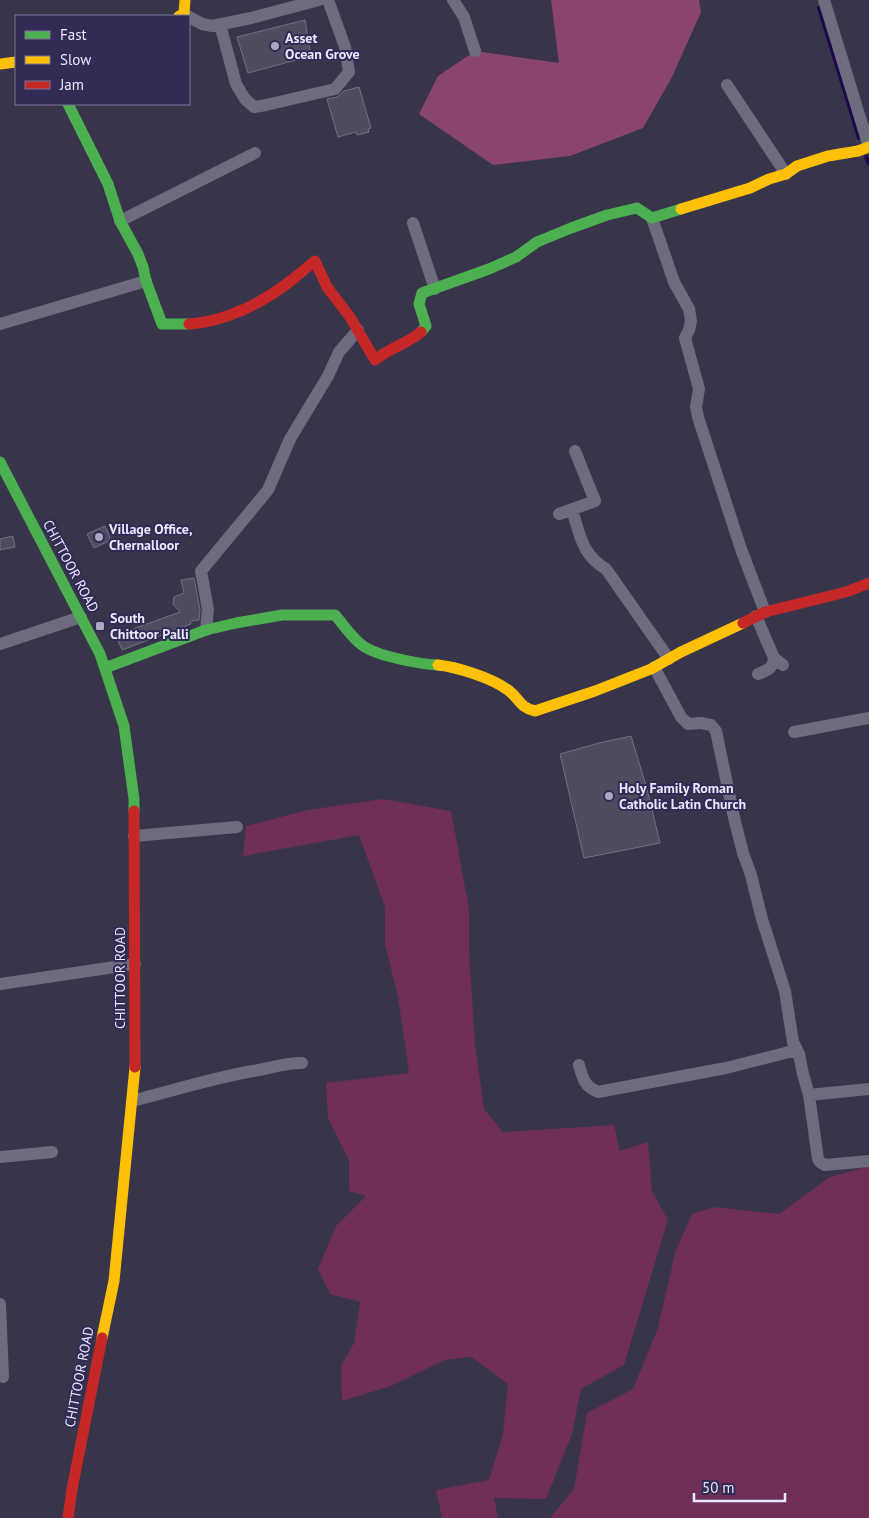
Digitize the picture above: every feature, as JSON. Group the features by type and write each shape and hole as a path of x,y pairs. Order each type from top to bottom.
{"street":[{"path":"182,15 185,0"},
{"path":"190,19 212,26 320,0"},
{"path":"220,24 236,84 245,99 254,107 266,105 335,89 349,72 344,47 328,0"},
{"path":"453,0 464,16 475,51"},
{"path":"652,218 750,188 769,179 786,174 796,166 828,156 858,151 869,147 824,0"},
{"path":"0,64 15,62"},
{"path":"727,85 786,174"},
{"path":"68,105 108,184 120,220 138,254 162,324 176,327 196,324 249,308 290,282 315,261 327,287 350,317 375,360 380,354 416,336 426,326 419,304 422,293 489,269 516,256 537,242 607,215 637,208 652,218 674,282 689,309 691,321 685,338 699,389 696,407 698,417 760,614 778,662 758,674"},
{"path":"120,220 254,153"},
{"path":"413,223 435,289"},
{"path":"0,324 146,281"},
{"path":"206,630 208,609 201,571 268,490 290,439 328,376 339,352 358,330"},
{"path":"575,451 595,501 559,514 572,510 583,546 597,564 606,569 669,659"},
{"name":"CHITTOOR ROAD","path":"0,462 100,654 124,726 134,799 135,1075 114,1281 72,1489 68,1518"},
{"path":"105,668 206,630 282,615 336,615 362,645 386,655 423,664 447,666 488,679 508,690 526,709 535,711 595,691 654,668 760,614 846,592 869,583"},
{"path":"0,644 81,617"},
{"path":"654,668 684,721 688,724 701,723 711,725 716,731 735,822 762,919 785,991 793,1042 810,1095 818,1158 825,1165 869,1161"},
{"path":"794,732 869,718"},
{"path":"134,836 237,827"},
{"path":"0,984 135,964"},
{"path":"579,1065 584,1081 590,1089 598,1092 726,1068 797,1050"},
{"path":"132,1101 235,1074 285,1063 302,1063"},
{"path":"810,1095 869,1089"},
{"path":"0,1157 52,1152"},
{"path":"0,1304 3,1377"}],"shaded area":[{"path":"551,0 699,0 701,12 672,77 643,128 570,156 493,165 419,114 438,76 475,51 559,63"},
{"path":"383,799 451,811 469,909 469,953 475,1044 484,1109 503,1132 614,1125 620,1151 648,1142 652,1191 668,1220 624,1365 581,1389 572,1434 546,1499 494,1498 498,1518 442,1518 436,1490 489,1480 503,1434 508,1384 471,1357 445,1360 391,1386 342,1401 341,1366 354,1343 360,1302 330,1294 318,1269 336,1226 366,1196 349,1191 349,1161 328,1118 326,1083 409,1073 398,997 385,944 385,907 359,835 243,856 246,826 308,810"},
{"path":"869,1166 869,1518 550,1518 574,1489 587,1413 633,1389 658,1328 675,1253 692,1214 714,1207 779,1214 830,1177"}],"building":[{"name":"Asset Ocean Grove","path":"305,20 311,56 248,73 237,37"},
{"path":"359,87 371,128 368,129 369,132 357,135 356,132 338,137 327,99 337,97 344,91"},
{"name":"Village Office, Chernalloor","path":"105,526 111,540 94,548 87,534"},
{"path":"13,536 15,547 0,550 0,539"},
{"path":"194,578 200,610 199,620 190,621 191,624 122,650 116,635 180,612 173,604 174,597 184,593 181,580"},
{"name":"Holy Family Roman Catholic Latin Church","path":"631,736 647,789 660,843 584,858 560,754"}],"waterway":[{"path":"819,8 859,138"},
{"path":"866,157 869,164"}],"traffic: fast":[{"path":"68,105 108,184 120,221 138,254 162,324 189,324"},
{"path":"421,332 426,326 419,304 422,293 489,269 516,257 537,242 607,215 637,208 652,218 681,209"},
{"path":"0,462 100,654 124,726 134,811"},
{"path":"105,668 206,630 282,615 335,615 355,639 377,653 398,659 438,665"}],"traffic: slow":[{"path":"182,15 184,14 185,0"},
{"path":"0,64 15,62"},
{"path":"681,209 750,188 769,179 786,174 797,166 828,156 858,151 869,147"},
{"path":"438,665 464,671 493,681 512,693 526,708 535,711 595,691 651,669 681,652 743,623"},
{"path":"102,1338 114,1281 135,1067"}],"traffic: jam":[{"path":"189,324 215,320 254,305 288,283 315,261 327,287 350,317 375,360 421,332"},
{"path":"743,623 765,612 846,592 869,583"},
{"path":"134,811 135,1067"},
{"path":"68,1518 102,1338"}],"place":[{"name":"Asset Ocean Grove","path":"275,46"},
{"name":"Village Office, Chernalloor","path":"99,537"},
{"name":"South Chittoor Palli","path":"100,626"},
{"name":"Holy Family Roman Catholic Latin Church","path":"609,796"}]}
